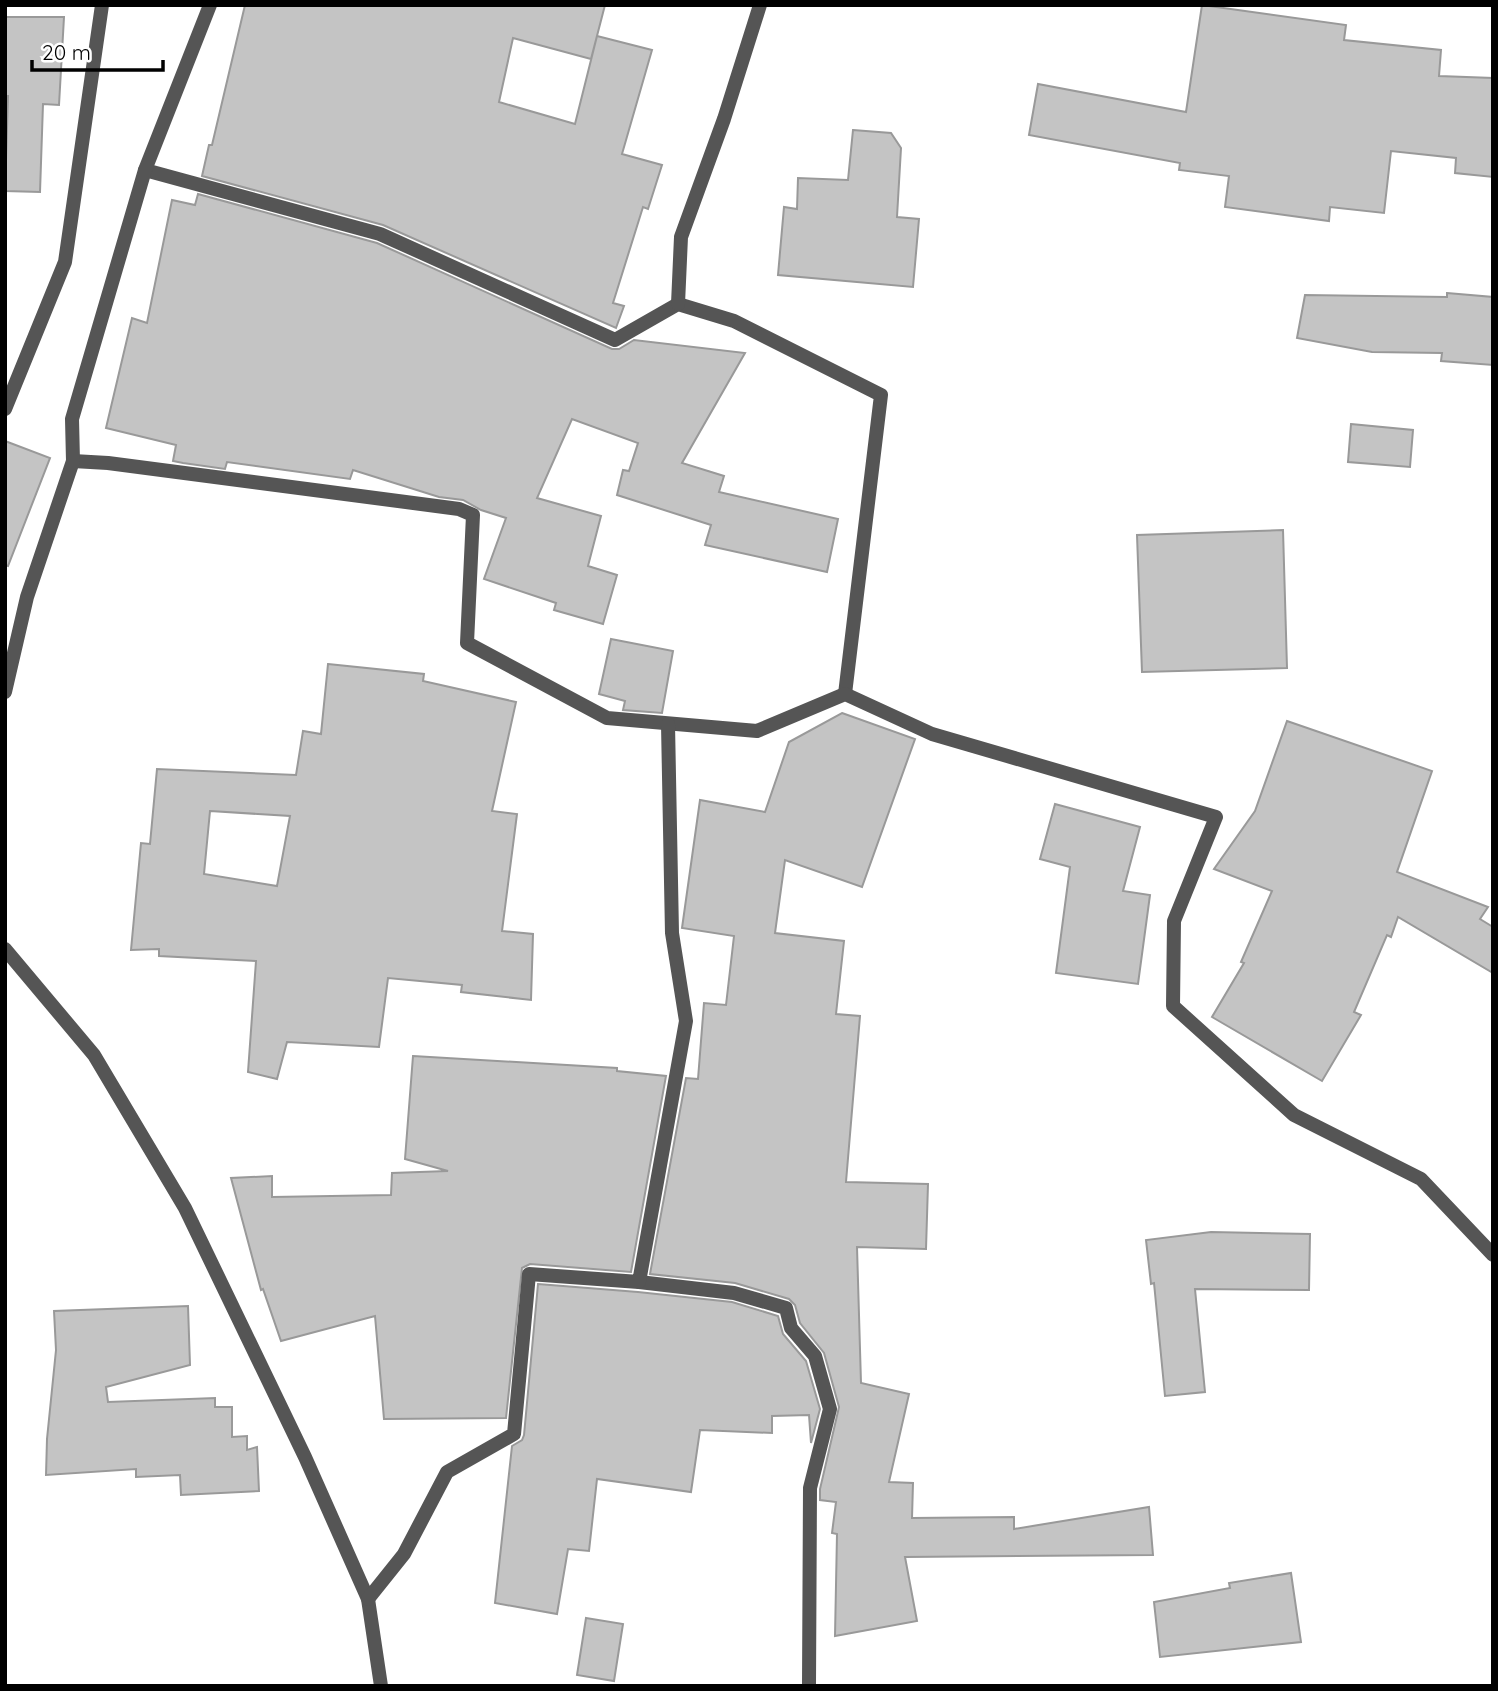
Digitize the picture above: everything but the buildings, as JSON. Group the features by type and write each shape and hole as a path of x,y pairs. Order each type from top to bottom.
{"street":[{"path":"5,409 65,262 102,5"},
{"path":"5,692 27,597 74,461 72,419 145,170 210,5"},
{"path":"678,304 681,237 724,119 760,5"},
{"path":"145,170 380,234 615,340 678,304 734,321 881,395 845,694"},
{"path":"74,461 108,463 459,509 473,515 467,643 607,718 757,732 845,694 932,734 1216,817 1174,921 1172,1006 1294,1115 1421,1179 1493,1255"},
{"path":"639,1282 686,1021 672,933 668,723"},
{"path":"5,949 94,1055 185,1208 305,1457 368,1599 382,1686"},
{"path":"368,1599 404,1554 447,1472 514,1434 529,1274 639,1282 734,1293 786,1308 791,1328 815,1356 830,1409 810,1488 809,1686"}]}
